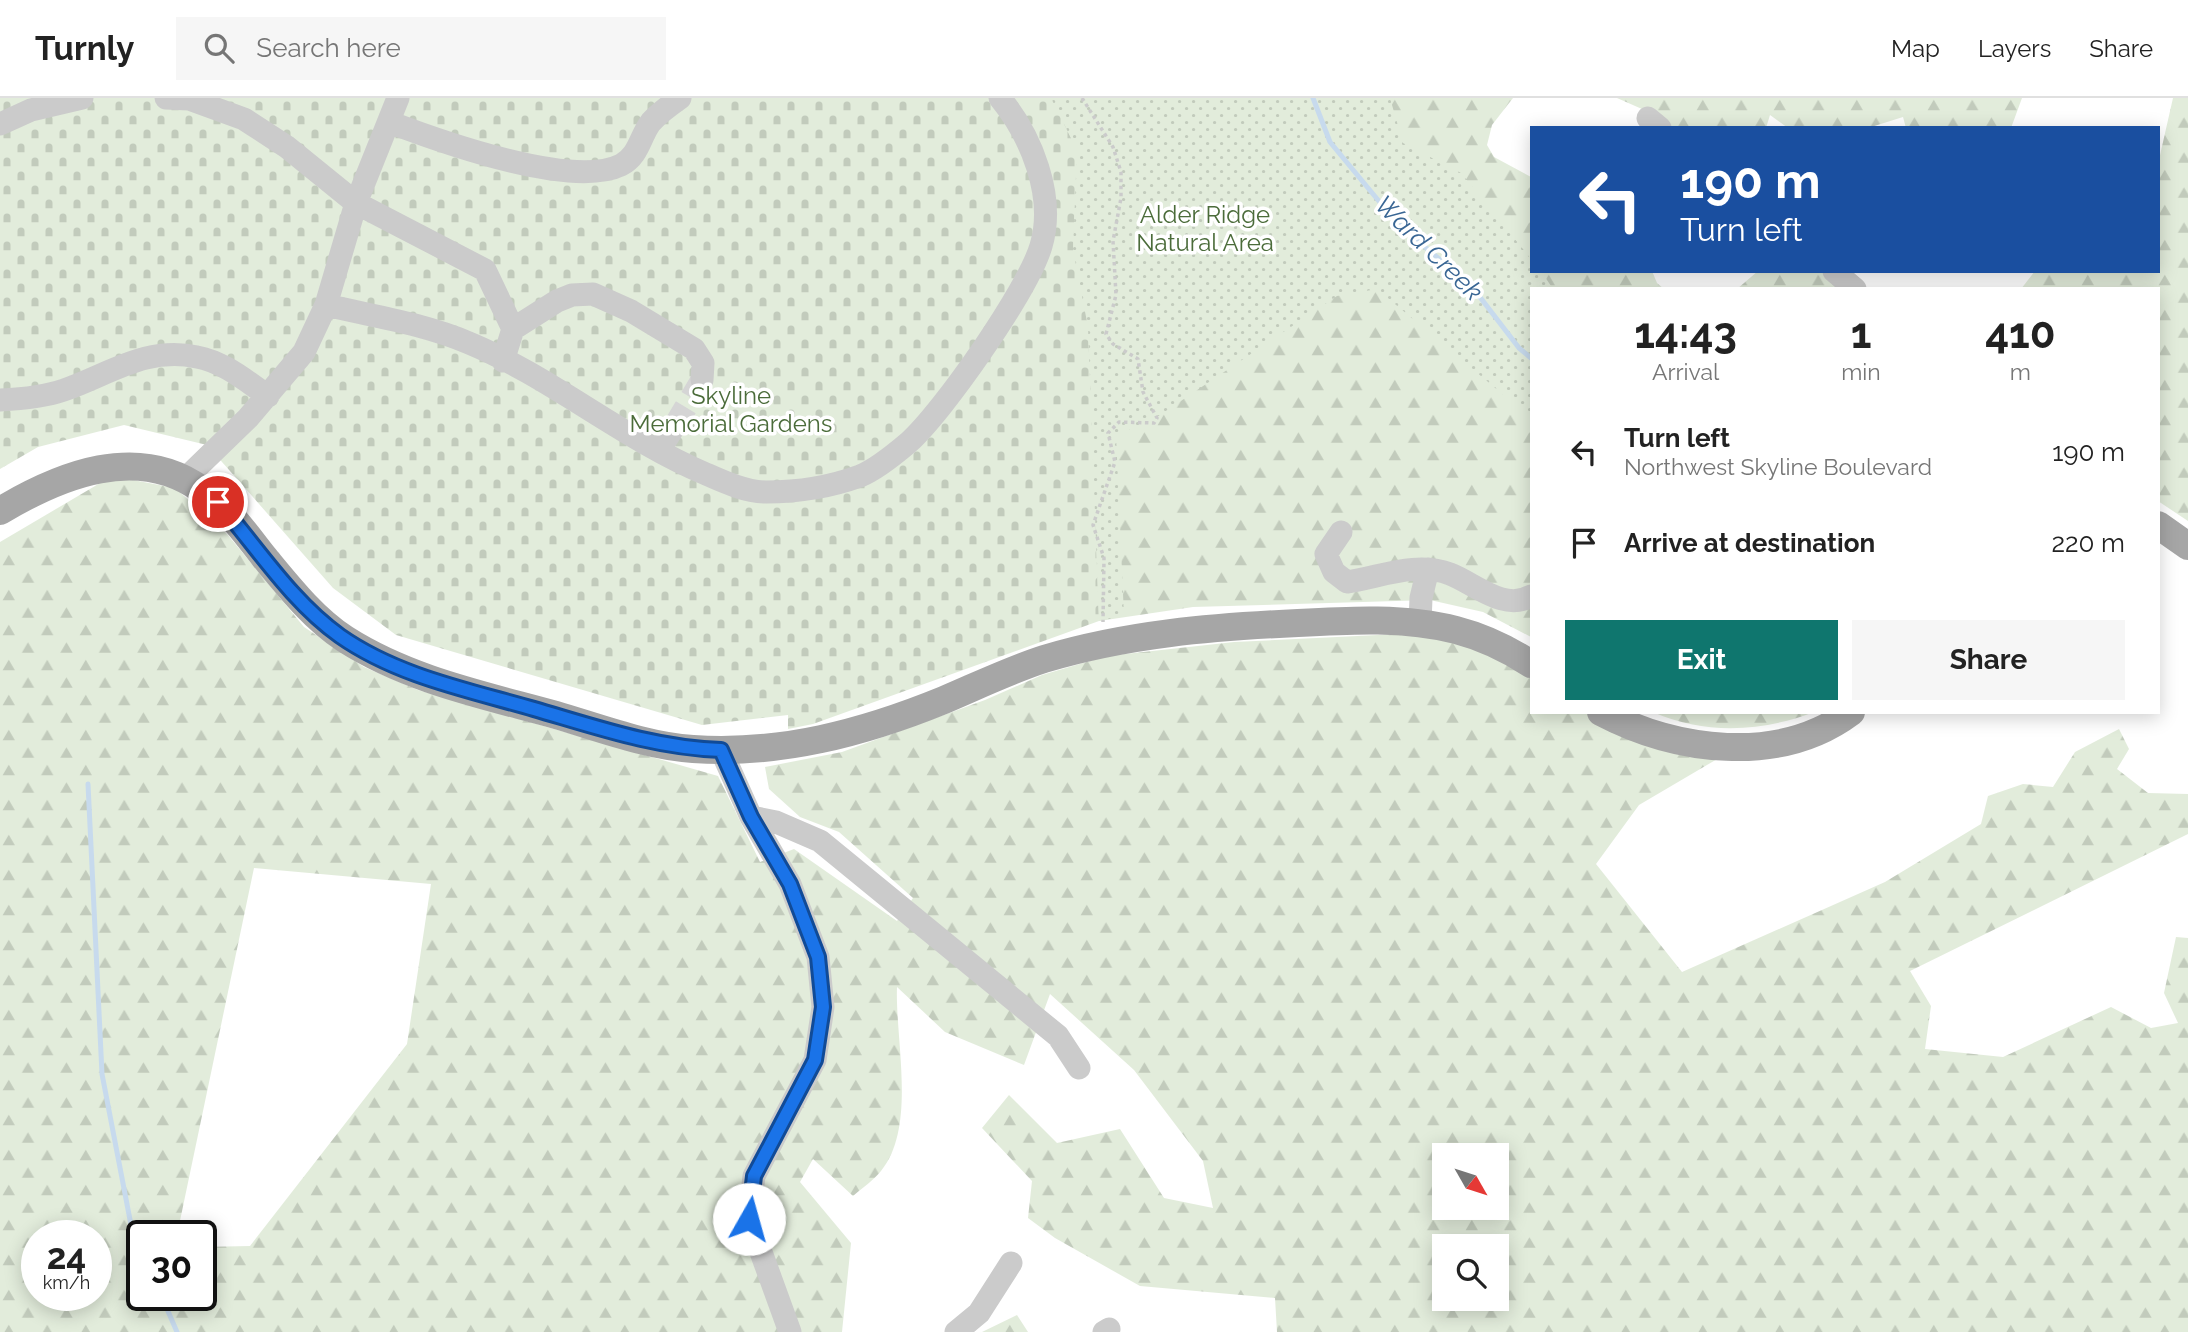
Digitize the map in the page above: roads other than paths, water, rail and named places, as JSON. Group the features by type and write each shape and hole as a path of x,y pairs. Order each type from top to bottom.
{"main road":[{"path":"0,511 31,492 87,471 113,467 139,468 185,479 218,502 314,614 339,635 393,666 619,734 689,749 793,746 837,736 883,723 1038,661 1105,643 1163,632 1338,621 1420,623 1474,636 1530,664"},
{"path":"2160,526 2188,545"},
{"path":"1606,714 1657,736 1728,748 1775,743 1807,734 1847,714"}],"street":[{"path":"0,124 31,110 82,98"},
{"path":"166,98 189,99 244,120 288,147 356,203 485,270 513,329"},
{"path":"185,479 268,396 304,352 326,305 356,203 398,98"},
{"path":"388,122 481,155 563,170 603,171 623,164 636,152 650,123 680,98"},
{"path":"326,305 469,343 659,451 728,484 763,492 812,489 862,475 908,443 952,391 1024,283 1041,245 1045,204 1035,158 1012,113 1000,98"},
{"path":"1836,273 1853,287"},
{"path":"503,361 513,329 557,301 572,295 593,293 631,311 694,349 704,363 702,380"},
{"path":"0,400 23,399 63,390 131,360 163,354 209,361 230,370 268,396"},
{"path":"659,451 674,427"},
{"path":"1341,532 1326,554 1334,572 1347,582 1401,570 1428,569 1452,575 1484,592 1503,598 1524,600 1530,597"},
{"path":"1420,623 1421,598 1428,569"},
{"path":"721,750 751,817 790,884 818,957 823,1007 815,1060 754,1176 749,1219 786,1323 808,1332"},
{"path":"751,817 776,822 820,841 1058,1036 1079,1068"},
{"path":"956,1332 979,1313 1011,1263"}],"waterway":[{"name":"Ward Creek","path":"1313,98 1330,142 1397,223 1473,288 1519,348 1530,357"},
{"path":"88,784 102,1074 130,1220"},
{"path":"168,1311 177,1332"}],"tunnel":[{"path":"674,427 702,380"}],"park label":[{"name":"Alder Ridge Natural Area","path":"1205,228"},
{"name":"Skyline Memorial Gardens","path":"731,409"}]}
